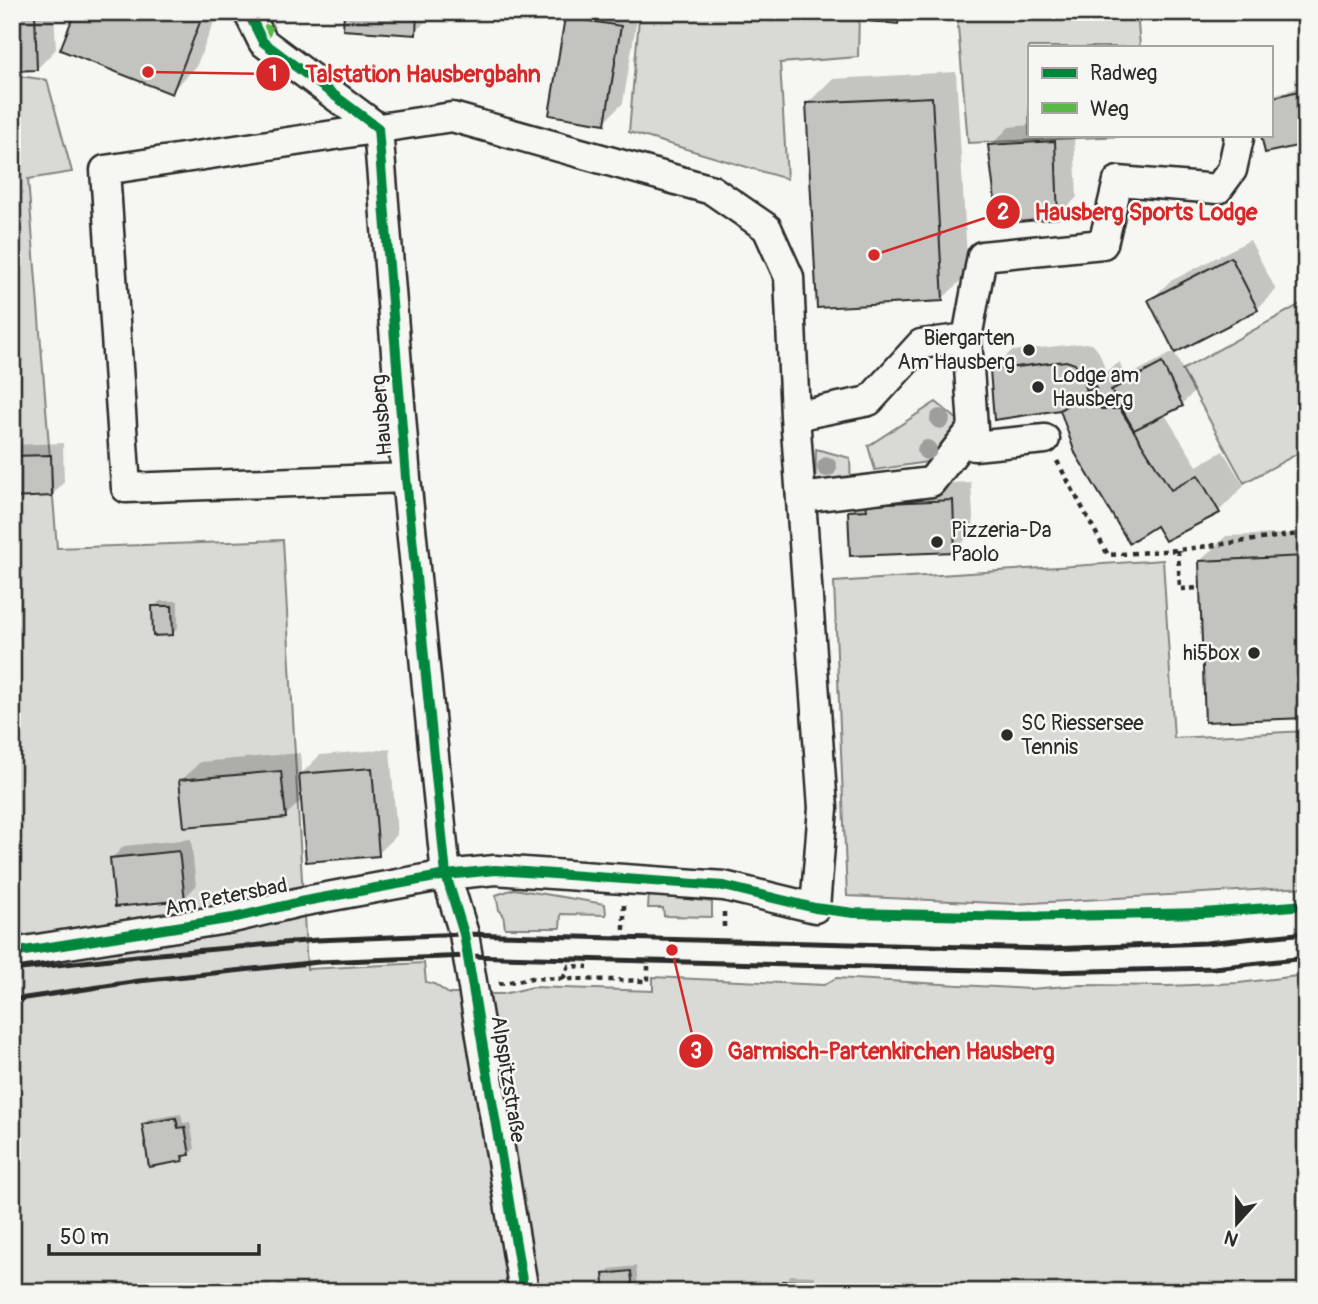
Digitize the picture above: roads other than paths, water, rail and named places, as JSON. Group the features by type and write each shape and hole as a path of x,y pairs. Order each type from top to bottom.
{"street":[{"path":"248,12 263,43 378,128"},
{"path":"406,478 126,488 105,170 452,117 712,190 767,228 789,277 801,498 930,482 973,428"},
{"name":"Hausberg","path":"378,128 406,478 446,875"},
{"path":"1045,439 974,446 967,338 982,256 1103,244 1118,181 1217,189 1232,170 1238,136"},
{"path":"795,416 869,401 921,344 967,338"},
{"name":"Am Petersbad","path":"12,953 233,918 300,902 446,875 495,870 724,886 814,908 823,808 801,498"},
{"name":"Alpspitzstraße","path":"446,875 464,934 474,986 524,1292"}],"railway":[{"path":"12,970 317,940 464,934 1049,949 1206,943 1306,933"},
{"path":"12,1000 139,981 319,962 468,956 1049,972 1214,968 1306,958"}],"place":[{"name":"Talstation Hausbergbahn","path":"148,72"},
{"name":"Hausberg Sports Lodge","path":"874,255"},
{"name":"Biergarten Am Hausberg","path":"1029,350"},
{"name":"Lodge am Hausberg","path":"1038,387"},
{"name":"Pizzeria-Da Paolo","path":"937,542"},
{"name":"hi5box","path":"1254,653"},
{"name":"SC Riessersee Tennis","path":"1007,735"},
{"name":"Garmisch-Partenkirchen Hausberg","path":"672,950"}]}
